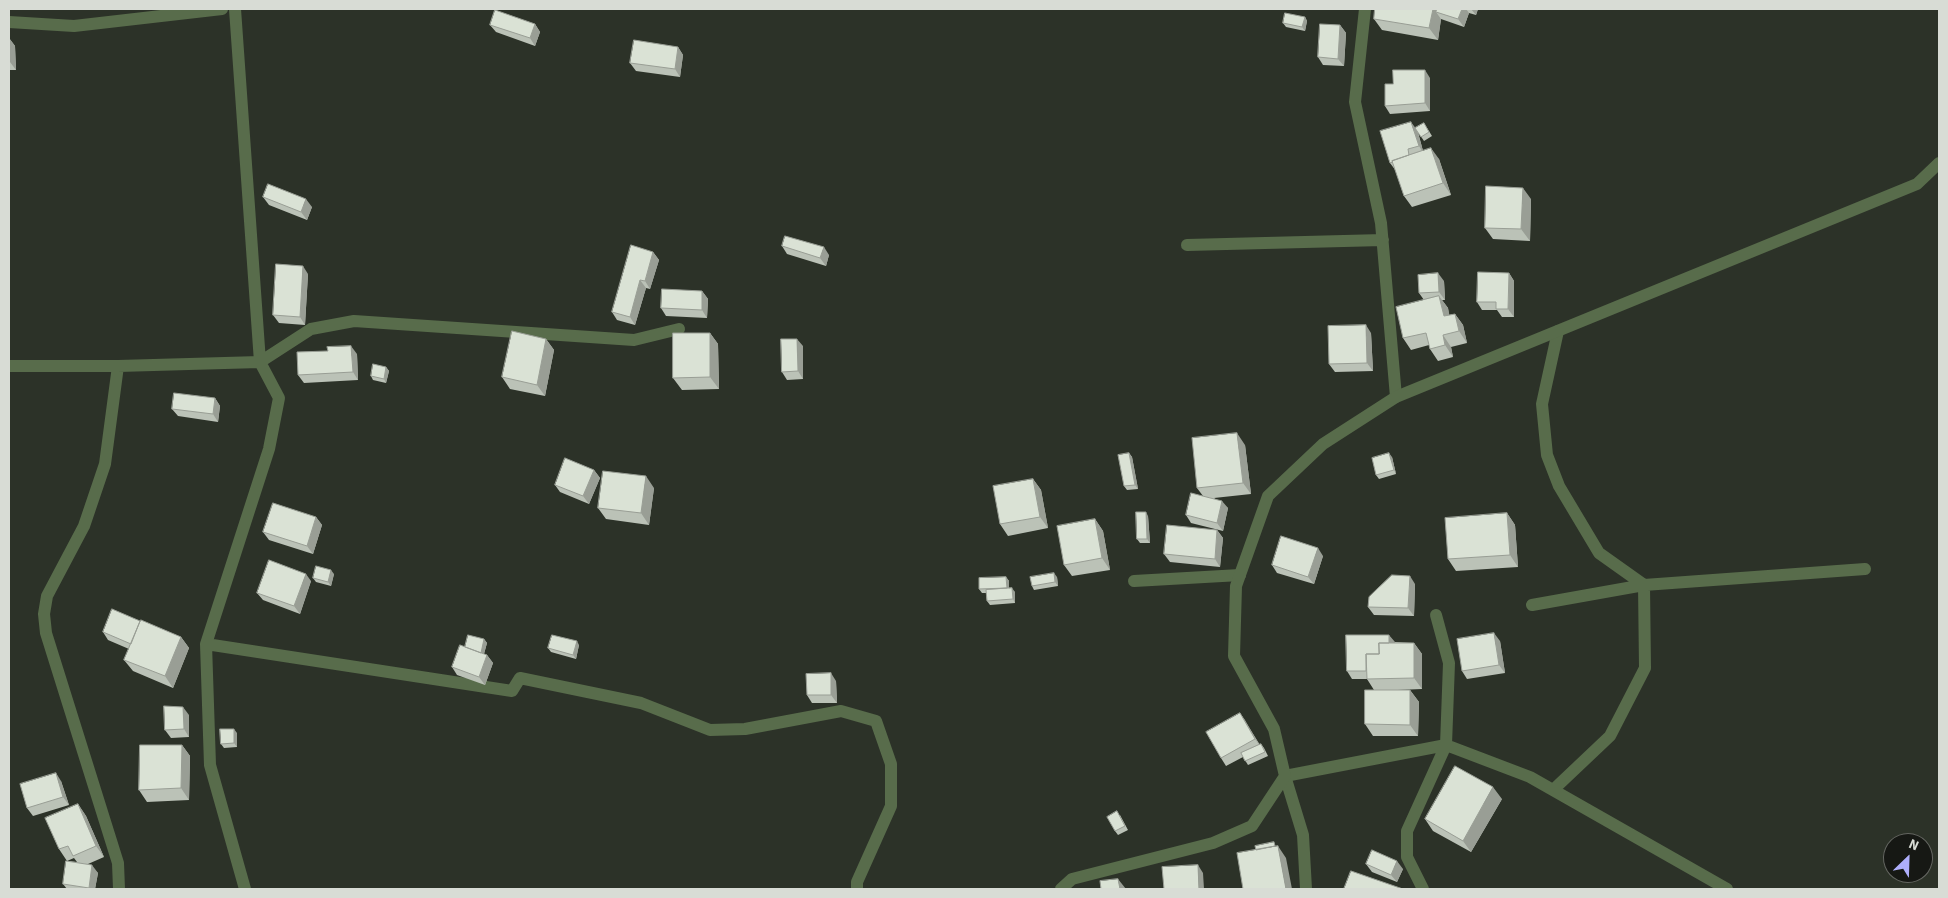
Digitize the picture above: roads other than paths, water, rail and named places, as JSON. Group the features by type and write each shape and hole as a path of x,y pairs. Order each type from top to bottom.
{"street":[{"path":"9,22 74,26 222,9"},
{"path":"235,9 260,362 279,398 269,449 206,644 210,765 245,889"},
{"path":"1364,9 1355,102 1383,240 1396,397"},
{"path":"1306,889 1303,835 1285,776 1274,730 1234,656 1236,586 1268,496 1323,444 1396,397 1917,184 1939,163"},
{"path":"1187,245 1383,240"},
{"path":"9,366 118,366 260,362 311,329 354,321 634,340 679,329"},
{"path":"1558,331 1542,404 1547,455 1559,486 1599,553 1644,585"},
{"path":"118,366 105,464 84,526 47,596 44,614 46,633 118,863 120,889"},
{"path":"1532,605 1644,585 1865,569"},
{"path":"1134,581 1240,575"},
{"path":"1553,790 1610,736 1645,668 1644,585"},
{"path":"1423,889 1407,857 1407,831 1446,745 1449,663 1436,615"},
{"path":"206,644 512,691 520,678 641,703 710,730 745,729 842,711 876,721 891,764 891,806 857,882 856,889"},
{"path":"1061,889 1072,879 1213,843 1252,826 1285,776 1446,745 1530,776 1708,885 1727,889"}]}
